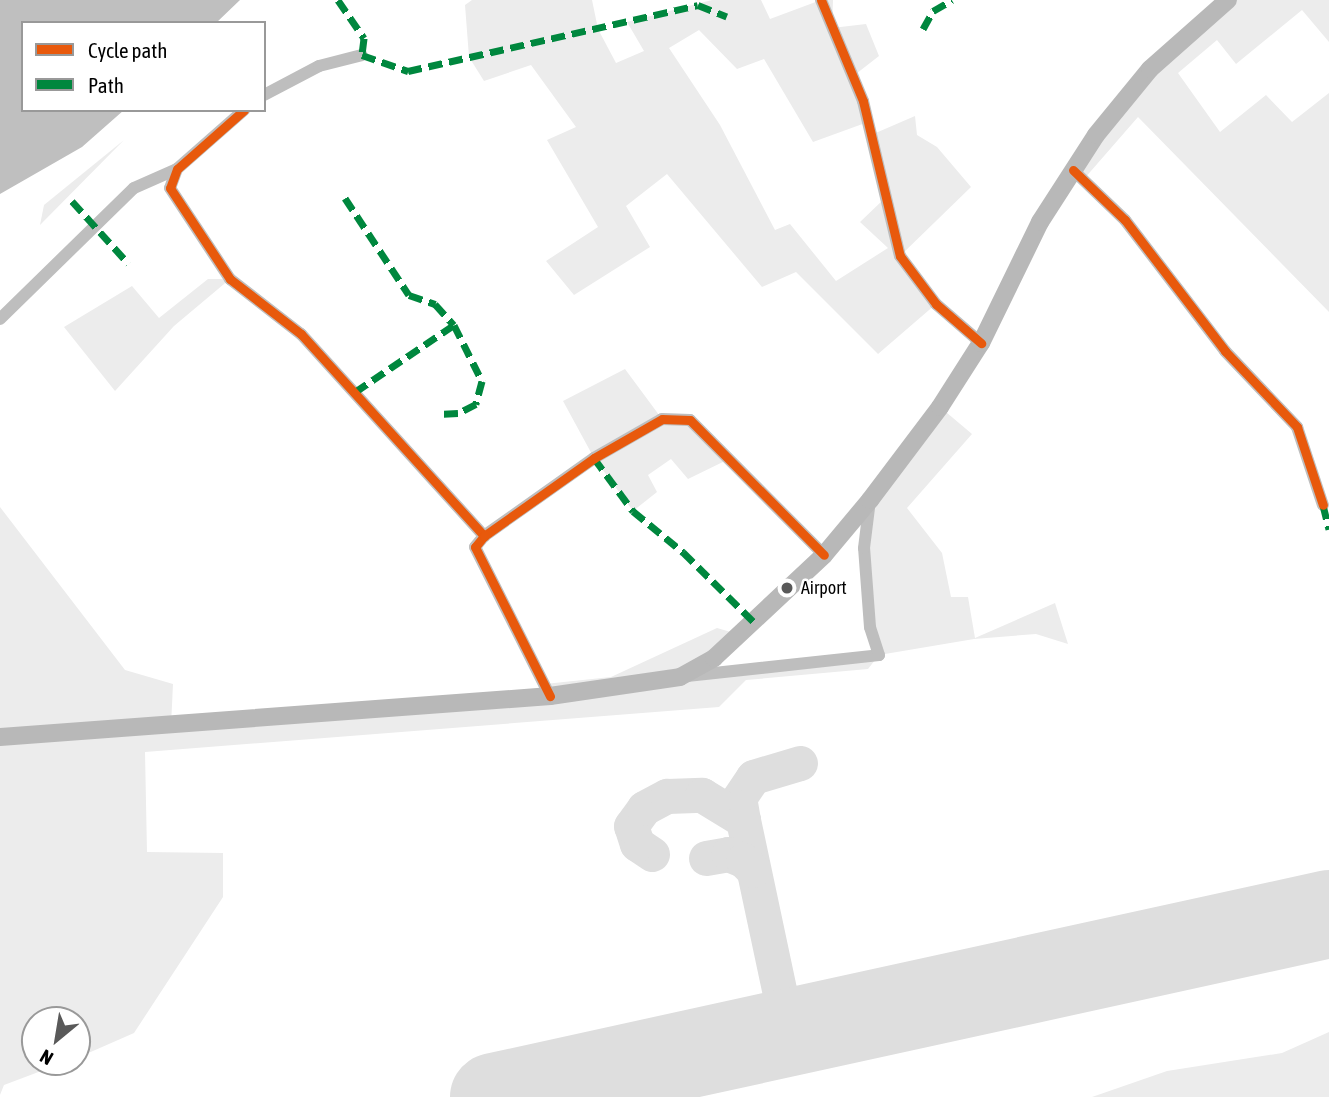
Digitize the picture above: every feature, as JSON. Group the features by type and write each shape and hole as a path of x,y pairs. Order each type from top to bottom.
{"main road":[{"path":"0,737 550,696 680,677 741,635 824,555 870,500 940,407 981,343 1040,222 1073,170 1150,69 1228,0"}],"street":[{"path":"821,0 863,101 900,256 936,304 981,343"},
{"path":"266,94 319,65 362,55"},
{"path":"0,319 134,188 177,169 242,112"},
{"path":"177,169 170,188 230,279 301,334 484,536"},
{"path":"1073,170 1125,220 1224,351 1297,427 1323,505"},
{"path":"550,696 475,547 484,536 594,458 662,419 690,419 824,555"},
{"path":"680,677 878,655 870,627 864,548 870,500"}],"shaded area":[{"path":"0,0 240,0 218,21 21,21 21,112 122,112 82,147 0,194"},
{"path":"472,0 592,0 598,29 616,63 644,51 627,22 712,0 761,0 770,19 821,0 833,0 832,28 866,24 879,56 852,77 868,122 813,142 764,59 737,69 699,30 669,48 720,125 775,230 790,224 836,281 888,248 860,222 884,199 871,135 915,116 917,135 937,147 971,187 900,256 936,304 878,354 796,272 762,287 667,174 626,206 650,247 574,295 546,261 598,227 547,140 576,127 531,65 484,81 469,57 465,5"},
{"path":"1228,0 1329,0 1329,42 1302,10 1236,64 1217,40 1178,73 1220,132 1266,95 1292,122 1329,93 1329,312 1138,117 1084,179 1073,170 1096,135"},
{"path":"124,140 40,225 44,205"},
{"path":"208,279 230,279 174,326 115,391 64,327 132,286 159,318"},
{"path":"625,369 662,419 690,420 729,459 688,479 671,459 648,475 657,492 633,511 594,458 563,401"},
{"path":"940,407 972,434 907,508 942,553 951,597 968,597 975,638 1055,603 1068,644 1036,634 974,639 879,655 868,669 746,680 719,707 145,752 147,852 223,853 223,897 134,1033 91,1052 91,1006 21,1006 21,1076 28,1076 4,1085 0,1095 0,507 125,670 173,684 171,726 550,696 545,684 611,677 717,628 741,635 682,675 878,655 870,627 870,500"},
{"path":"1329,1032 1329,1097 1092,1097 1167,1071 1282,1053"}],"taxiway":[{"path":"743,820 739,798 753,777 800,763"},
{"path":"652,854 637,844 631,826 644,808 667,796 702,795 743,820 783,1008 799,1023 836,1022"},
{"path":"706,858 728,854 743,860 753,870"},
{"path":"759,1039 776,1026 783,1008"}],"runway":[{"path":"494,1097 1329,914"}],"marked path":[{"path":"338,0 364,38 362,55 408,71 698,5 727,17"},
{"path":"923,29 933,11 952,0"},
{"path":"345,198 409,295 435,304 454,325 482,381 476,404 458,413 439,414"},
{"path":"72,201 128,263"},
{"path":"355,392 454,325"},
{"path":"594,458 633,511 683,552 755,623"},
{"path":"1323,505 1329,529"}],"cycle path":[{"path":"821,0 863,101 900,256 936,304 981,343"},
{"path":"242,112 177,169 170,188 230,279 301,334 484,536 475,547 550,696"},
{"path":"1073,170 1125,220 1225,351 1297,427 1323,505"},
{"path":"484,536 594,458 662,419 690,420 824,555"}],"place":[{"name":"Airport","path":"787,588"}]}
